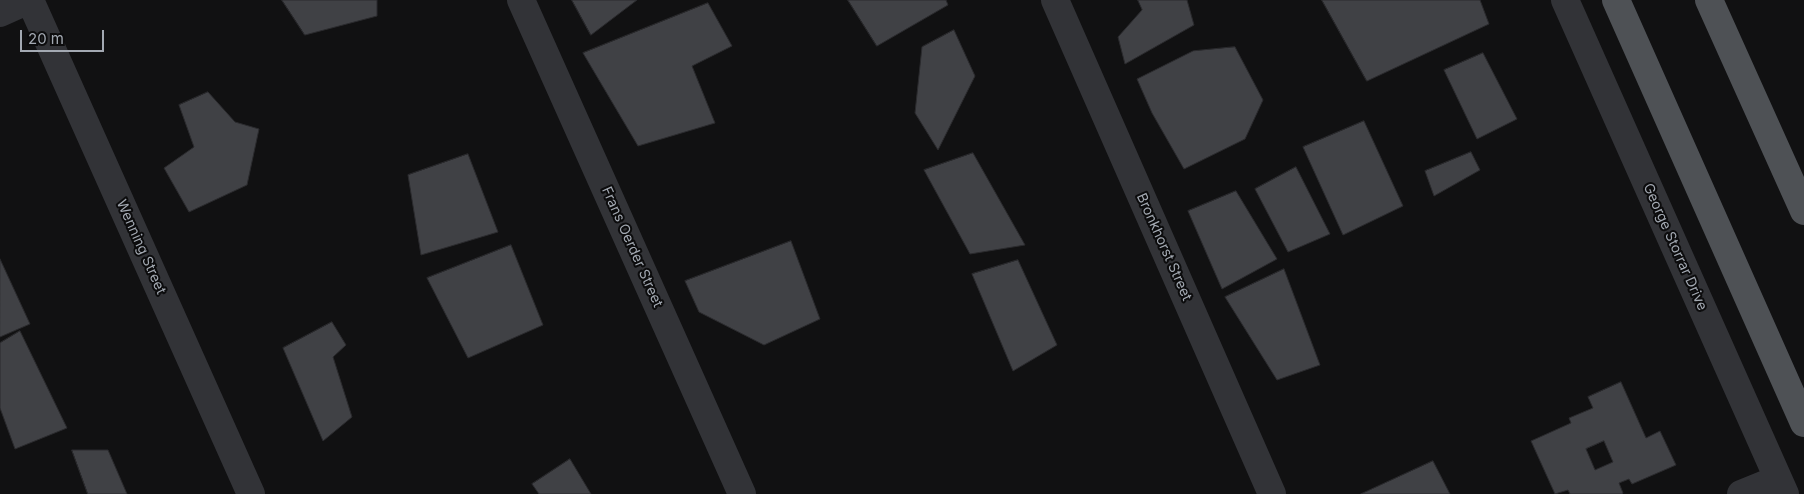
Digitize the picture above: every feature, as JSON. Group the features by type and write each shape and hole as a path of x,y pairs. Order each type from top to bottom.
{"main road":[{"path":"1616,0 1804,423"},
{"path":"1709,0 1804,211"}],"street":[{"path":"0,14 30,0"},
{"name":"Wenning Street","path":"30,0 251,494"},
{"name":"Frans Oerder Street","path":"521,0 742,494"},
{"name":"Bronkhorst Street","path":"1055,0 1272,494"},
{"name":"George Storrar Drive","path":"1565,0 1782,487"},
{"path":"1741,494 1782,487"}],"building":[{"path":"282,0 377,0 377,16 305,35"},
{"path":"572,0 637,0 591,35"},
{"path":"848,0 946,0 948,5 877,46"},
{"path":"1138,0 1187,0 1194,25 1125,64 1118,37 1142,10"},
{"path":"1322,0 1480,0 1489,24 1367,81"},
{"path":"708,3 732,46 692,66 715,123 638,146 583,53"},
{"path":"954,30 975,76 938,150 915,113 922,47"},
{"path":"1235,47 1263,100 1245,139 1184,169 1152,113 1137,79 1193,51"},
{"path":"1483,53 1517,119 1477,139 1444,70"},
{"path":"208,92 235,122 259,129 247,185 189,212 164,168 194,147 179,105"},
{"path":"1364,121 1403,206 1343,235 1303,147"},
{"path":"1471,152 1480,170 1434,196 1425,171"},
{"path":"973,153 1025,245 970,254 924,170"},
{"path":"468,154 498,232 421,255 408,175"},
{"path":"1296,167 1330,234 1288,252 1255,189"},
{"path":"1236,191 1277,259 1222,289 1188,211"},
{"path":"791,241 820,319 764,345 699,312 685,281"},
{"path":"511,245 543,325 468,358 427,278"},
{"path":"0,259 30,324 0,337"},
{"path":"1018,260 1057,345 1013,371 972,274"},
{"path":"1284,269 1320,365 1277,380 1225,297"},
{"path":"332,322 346,345 333,357 352,417 323,441 283,348"},
{"path":"20,331 67,428 15,449 0,408 0,343"},
{"path":"1621,382 1646,438 1660,431 1676,465 1632,484 1629,479 1619,483 1622,494 1570,494 1568,490 1555,494 1531,441 1571,423 1569,418 1593,408 1588,397","holes":["1604,441 1613,462 1595,470 1586,449"]},
{"path":"72,450 108,450 127,494 88,494"},
{"path":"570,459 591,494 539,494 532,484"},
{"path":"1433,461 1450,494 1361,494"}]}
